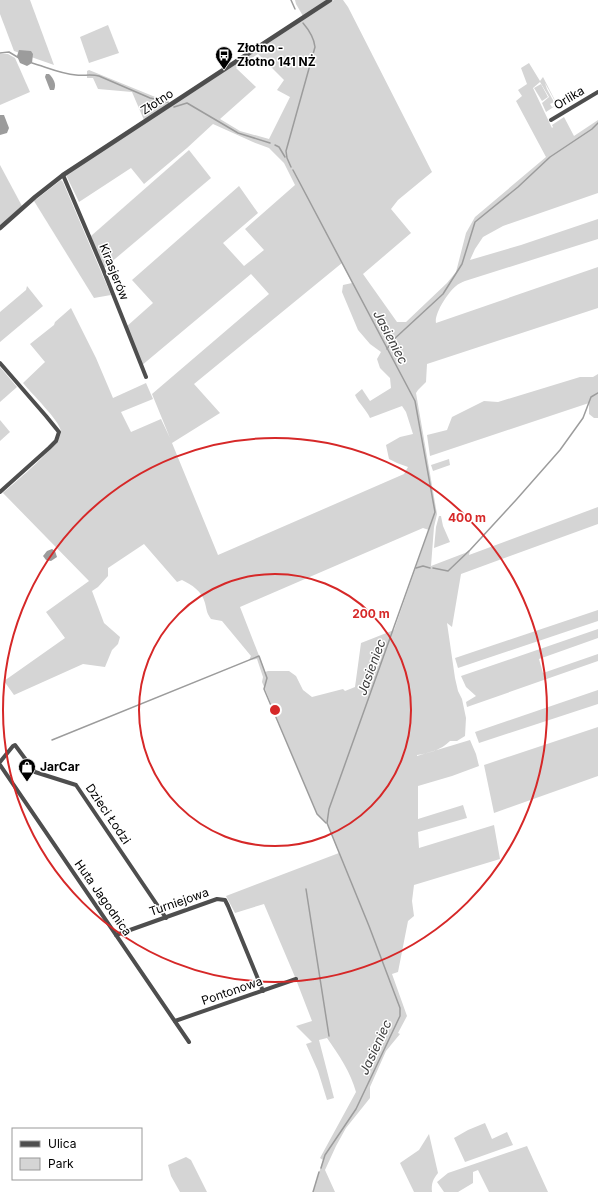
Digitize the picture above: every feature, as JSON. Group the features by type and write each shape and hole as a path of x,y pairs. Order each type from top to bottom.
{"street":[{"name":"Złotno","path":"0,228 63,175 330,0"},
{"name":"Orlika","path":"550,120 598,92"},
{"name":"Kirasjerów","path":"63,175 103,269 146,377"},
{"path":"0,364 59,432 56,441 50,448 0,492"},
{"name":"Dzieci Łodzi","path":"0,762 15,745 35,772 76,785 166,918"},
{"name":"Huta Jagodnica","path":"0,765 189,1042"},
{"name":"Turniejowa","path":"116,935 218,900 225,900 263,990"},
{"name":"Pontonowa","path":"175,1021 296,979"}],"green space":[{"path":"0,0 30,0 54,65 14,51 0,14"},
{"path":"295,0 326,0 303,16"},
{"path":"334,0 343,0 348,7 432,172 398,200 391,209 411,233 363,274 397,322 406,322 447,283 456,272 466,233 475,217 546,157 516,101 522,96 518,90 527,84 521,68 529,63 540,81 543,77 561,112 545,83 554,102 550,104 552,107 555,106 546,112 542,103 549,97 540,82 533,88 552,128 552,125 564,117 574,136 598,120 598,193 503,226 483,237 470,260 521,245 598,219 598,239 460,283 442,303 437,314 436,323 598,267 598,308 427,364 426,382 416,393 437,514 434,527 431,566 470,550 469,555 598,507 598,524 461,574 452,627 447,623 455,678 466,718 465,736 457,741 450,741 443,747 435,750 470,740 479,766 418,786 418,819 463,805 467,818 418,832 419,848 494,825 500,859 414,885 412,901 414,916 408,921 398,972 392,974 407,1016 398,1033 400,1034 386,1051 370,1087 370,1098 346,1128 325,1170 335,1192 313,1192 323,1160 320,1158 356,1092 354,1085 344,1064 327,1038 319,1040 334,1098 327,1100 318,1071 306,1044 312,1042 296,1026 312,1021 264,904 235,913 226,896 339,853 327,823 317,814 262,682 263,677 257,659 249,660 251,656 222,621 211,619 207,613 202,595 193,586 182,580 177,582 144,544 108,568 108,576 92,591 104,623 120,637 118,644 112,650 105,667 83,664 14,695 4,681 65,638 46,612 89,581 3,493 46,454 59,437 61,431 55,420 23,383 45,362 30,344 54,325 55,322 71,308 96,358 113,398 146,383 153,399 121,412 131,432 161,419 170,438 152,394 269,294 251,274 141,366 126,327 153,303 132,280 239,186 258,213 223,243 244,266 264,250 245,229 295,185 284,163 269,148 213,124 144,184 131,168 79,202 66,175","holes":["258,54 284,80 277,90 290,97 269,139 240,131 220,119 256,87 236,68","342,263 352,283 343,285 342,292 358,330 370,344 381,352 377,359 380,368 390,378 391,388 370,401 362,389 355,395 370,418 402,406 406,412 413,434 400,437 386,445 389,459 408,467 404,474 218,555 172,443 220,413 194,384","423,528 429,530 394,630 361,643 355,687 345,691 343,689 312,697 303,690 296,676 289,671 265,672 240,607"]},
{"path":"108,25 119,53 89,63 80,37"},
{"path":"0,54 8,54 15,58 30,92 0,105"},
{"path":"89,70 170,103 144,120 132,92 98,89 93,78 87,78 87,71"},
{"path":"541,84 548,97 542,101 534,88"},
{"path":"189,150 211,178 103,269 91,236"},
{"path":"0,165 22,206 0,225"},
{"path":"61,180 111,295 94,298 34,201"},
{"path":"27,286 43,306 0,342 0,312 26,290"},
{"path":"0,367 17,387 0,402"},
{"path":"598,374 598,418 594,418 589,414 589,403 430,456 427,435 447,430 452,417 484,401 498,402 580,377 593,377"},
{"path":"0,420 10,432 0,441"},
{"path":"449,459 450,465 433,471 431,465"},
{"path":"439,516 441,516 443,526 450,542 434,548 436,527"},
{"path":"598,610 598,621 458,668 455,658"},
{"path":"598,629 598,638 539,659 543,673 598,654 598,661 467,707 466,702 476,696 466,687 461,676"},
{"path":"598,690 598,704 479,743 475,732"},
{"path":"598,727 598,776 494,813 484,765"},
{"path":"485,1123 492,1139 507,1132 513,1145 465,1162 454,1138"},
{"path":"429,1134 438,1173 433,1182 432,1192 414,1192 400,1163 419,1150"},
{"path":"527,1146 548,1192 489,1192 478,1170 473,1172 473,1183 458,1192 444,1192 437,1182 448,1173"},
{"path":"186,1157 191,1160 207,1192 180,1192 171,1176 168,1165"}],"shaded area":[{"path":"19,50 31,51 33,54 32,63 27,66 20,63 17,56"},
{"path":"46,74 49,74 55,83 54,90 50,90 45,77"},
{"path":"0,115 4,115 9,128 7,133 0,135"},
{"path":"52,549 55,551 57,557 51,561 46,560 43,556 47,551"}],"waterway":[{"name":"Jasieniec","path":"291,0 295,9"},
{"name":"Jasieniec","path":"291,167 286,151 315,47 314,40 303,23"},
{"path":"0,53 9,52 19,58"},
{"path":"32,63 59,72 99,76 150,98 168,102"},
{"path":"174,107 187,103 238,133 270,143"},
{"path":"387,349 392,341 443,294 462,264 475,222 518,187 550,157 592,129 598,123"},
{"path":"275,145 279,147 285,157"},
{"name":"Jasieniec","path":"293,170 415,401 435,512 329,809 327,823 369,926 400,1008 400,1016 356,1109 325,1155 321,1168"},
{"path":"433,568 448,571 470,550 560,450 583,418 591,397 598,393"},
{"path":"416,568 423,566 430,568"},
{"path":"52,740 259,656 267,678 264,689 317,814 326,823"},
{"path":"306,889 329,1036"},
{"name":"Jasieniec","path":"313,1192 319,1172"}],"place":[{"name":"Złotno - Złotno 141 NŻ","path":"224,70"},
{"name":"JarCar","path":"27,782"}]}
